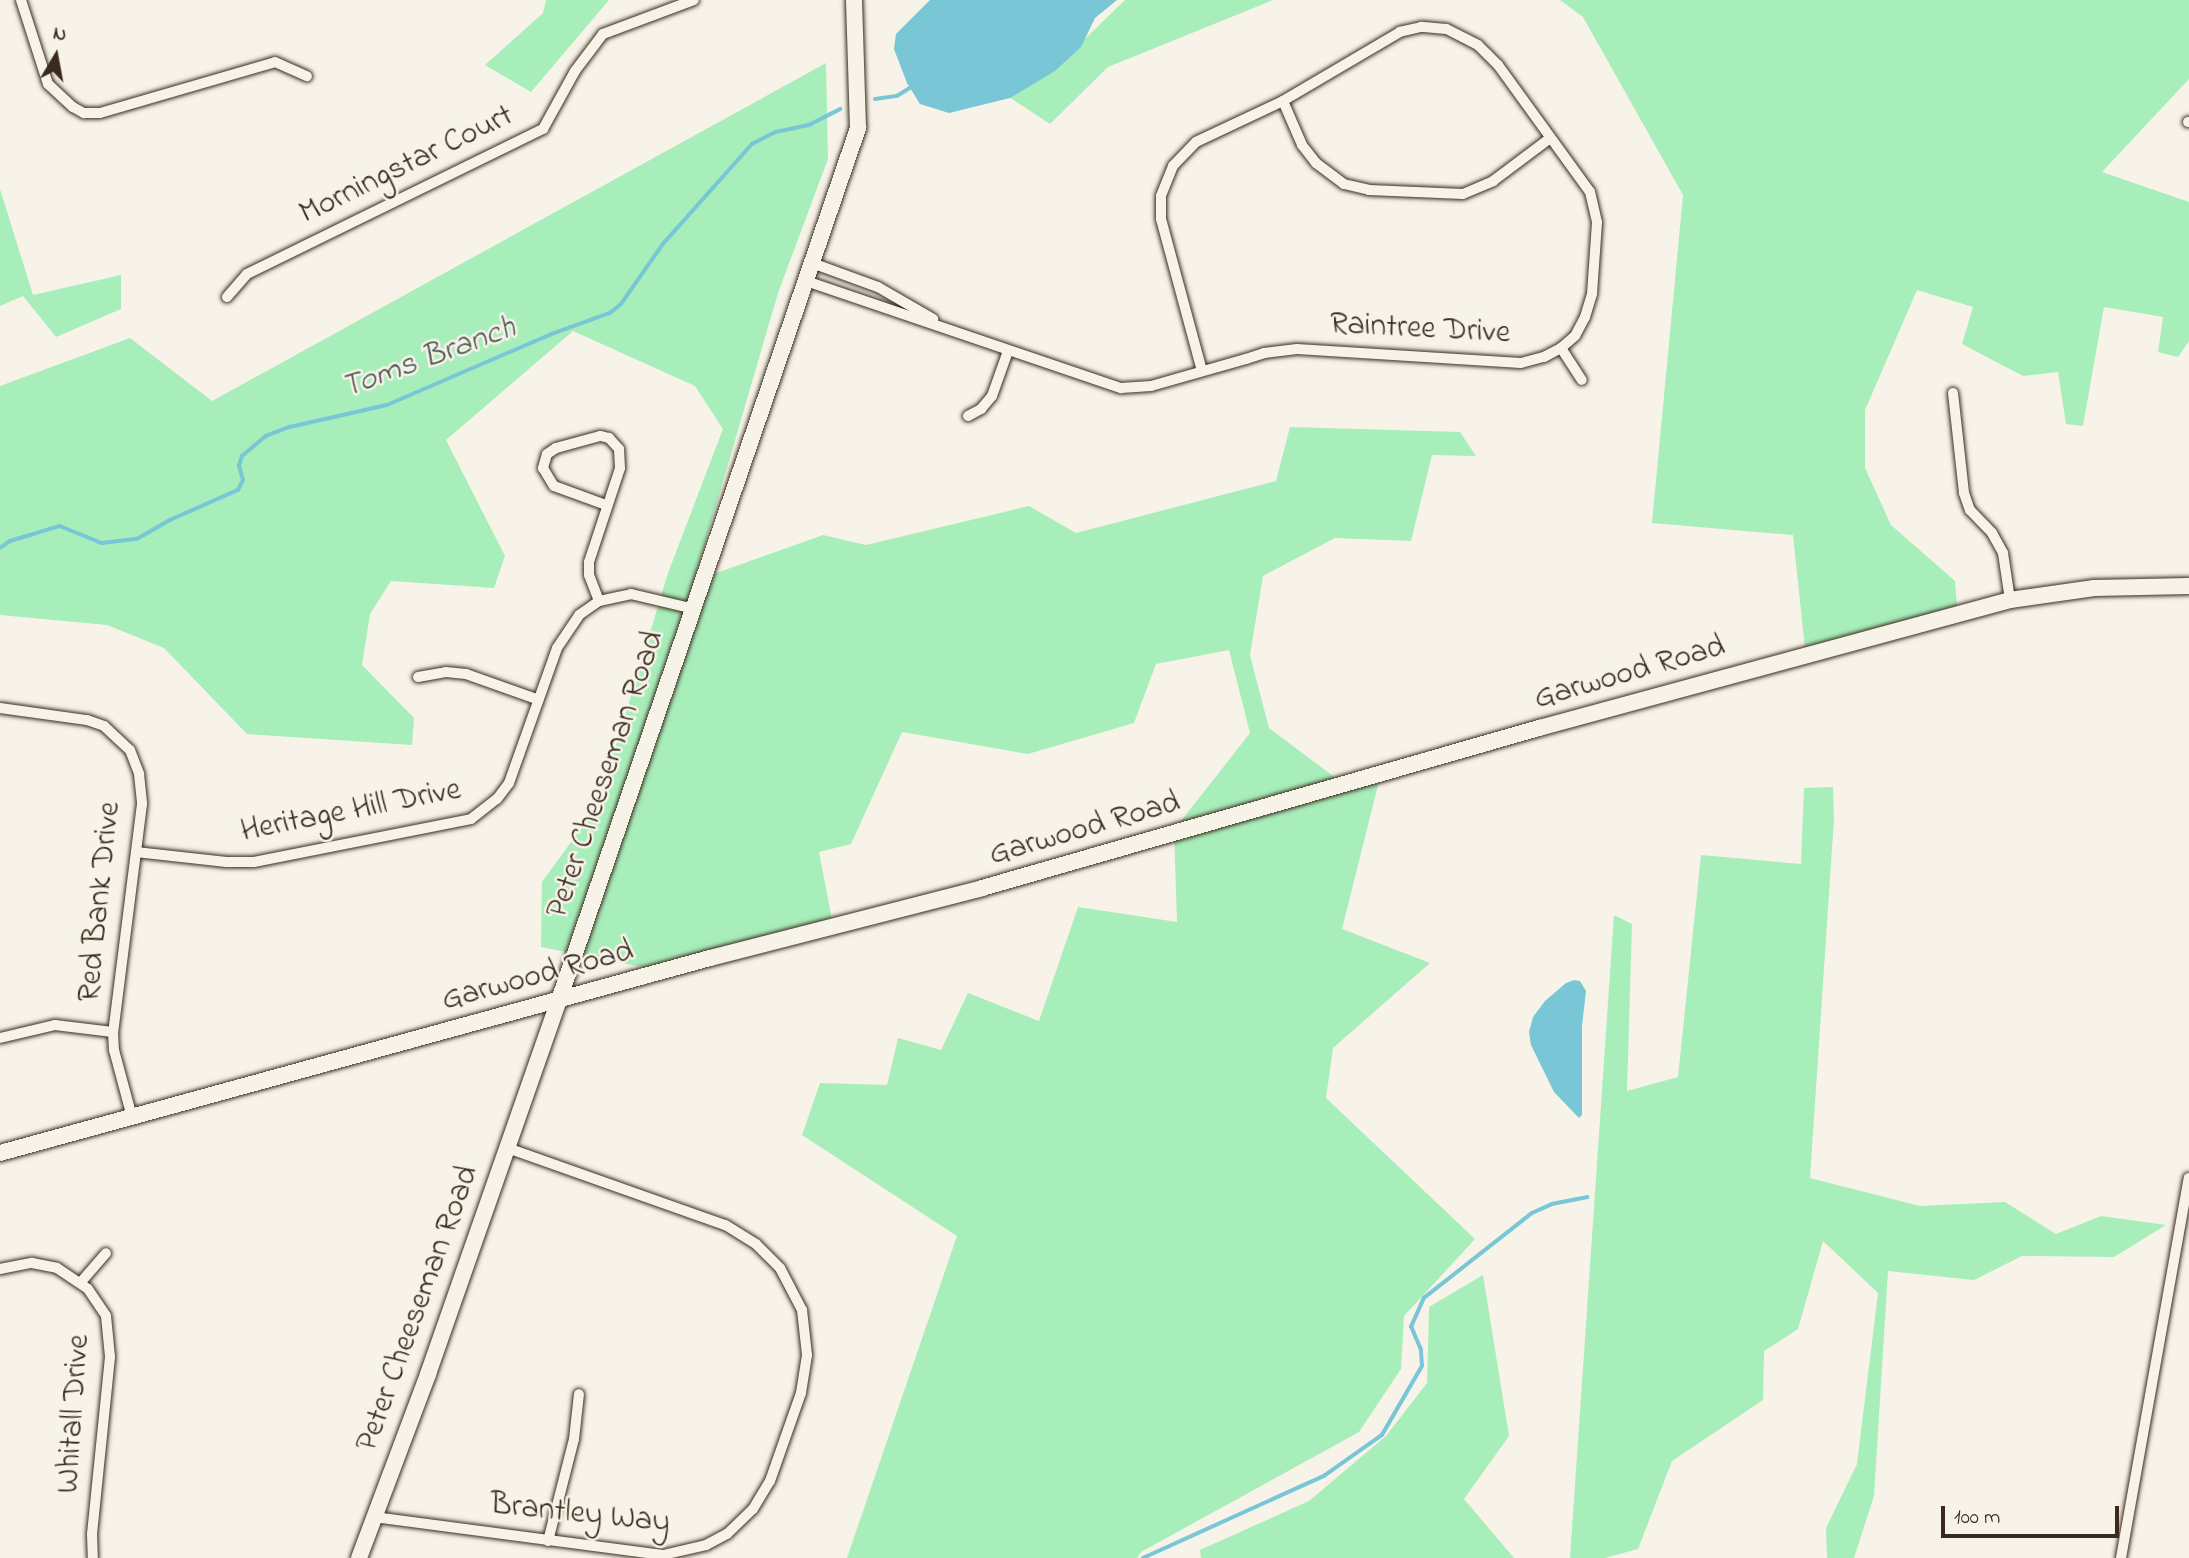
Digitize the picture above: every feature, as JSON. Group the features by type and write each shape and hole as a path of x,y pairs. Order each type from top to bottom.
{"street":[{"path":"21,0 48,84 73,107 85,113 100,113 275,62 306,76"},
{"name":"Morningstar Court","path":"227,297 247,274 543,128 575,71 603,34 694,0"},
{"name":"Peter Cheeseman Road","path":"359,1558 559,1000 858,128 854,0"},
{"path":"1202,371 1163,232 1160,208 1164,185 1179,157 1196,142 1283,101 1400,32 1421,27 1446,29 1467,37 1487,53 1549,139 1586,184 1598,222 1589,306 1575,335 1561,348 1582,380"},
{"path":"1283,101 1302,145 1316,163 1333,178 1356,189 1463,194 1493,181 1549,139"},
{"name":"Raintree Drive","path":"812,263 878,288 963,335"},
{"name":"Raintree Drive","path":"806,281 1121,388 1151,386 1264,353 1297,349 1508,363 1533,360 1561,348"},
{"path":"968,416 981,409 992,396 1008,351"},
{"path":"1953,393 1964,493 1970,510 1992,533 2003,553 2010,600"},
{"path":"599,601 588,569 621,462 617,444 600,436 556,448 547,454 543,468 554,486 606,505"},
{"name":"Garwood Road","path":"0,1153 995,884 1684,688 2010,600 2083,589 2189,586"},
{"name":"Heritage Hill Drive","path":"136,852 226,862 254,862 465,821 492,803 509,783 564,634 579,615 599,601 615,595 639,594 694,609"},
{"path":"418,677 446,672 466,674 539,700"},
{"name":"Red Bank Drive","path":"0,708 87,720 114,732 130,750 139,774 142,804 113,1032 114,1050 132,1117"},
{"path":"0,1038 55,1026 113,1032"},
{"name":"Brantley Way","path":"374,1517 663,1555 706,1545 736,1527 759,1501 770,1481 804,1379 807,1331 798,1298 773,1259 747,1237 725,1225 507,1148"},
{"path":"2121,1558 2189,1178"},
{"path":"81,1282 106,1253"},
{"name":"Whitall Drive","path":"0,1269 17,1264 44,1264 67,1272 96,1298 106,1316 111,1346 92,1534 93,1558"},
{"path":"548,1541 574,1439 579,1394"}],"green space":[{"path":"546,0 609,0 531,92 485,65 543,13"},
{"path":"1125,0 1273,0 1108,67 1050,124 1000,91 1058,65"},
{"path":"1560,0 2189,0 2189,79 2102,172 2189,202 2189,341 2178,357 2158,352 2163,317 2104,307 2083,426 2066,424 2058,372 2023,376 1962,344 1973,307 1917,290 1865,410 1865,468 1891,525 1955,581 1958,620 1806,658 1793,535 1652,523 1683,195 1583,17"},
{"path":"826,63 828,159 778,293 694,581 823,535 866,545 1029,506 1076,533 1276,481 1290,427 1460,432 1476,456 1432,455 1411,541 1335,538 1263,576 1250,655 1269,728 1341,782 1381,773 1342,929 1430,963 1333,1048 1326,1098 1475,1239 1404,1316 1401,1369 1359,1432 1141,1552 1137,1558 847,1558 957,1236 802,1135 820,1083 887,1085 898,1038 941,1050 968,993 1039,1021 1078,907 1177,922 1174,830 1250,733 1229,650 1156,664 1134,723 1028,754 902,732 851,844 819,852 834,930 667,972 541,947 542,882 598,805 668,573 723,429 695,386 573,331 446,440 505,556 494,588 391,581 370,614 362,665 414,718 412,745 247,734 164,648 107,625 0,615 0,386 130,338 212,401"},
{"path":"0,189 33,295 121,275 121,309 56,337 23,296 0,306"},
{"path":"1833,787 1834,819 1810,1178 1920,1206 2005,1202 2056,1234 2101,1216 2166,1225 2114,1257 2022,1256 1974,1280 1888,1271 1874,1496 1854,1558 1827,1558 1826,1528 1857,1464 1878,1293 1823,1241 1798,1329 1764,1351 1763,1400 1672,1461 1638,1549 1605,1558 1570,1558 1614,915 1632,924 1627,1091 1678,1077 1701,855 1801,864 1804,788"},
{"path":"1483,1275 1509,1436 1464,1499 1514,1558 1201,1558 1200,1550 1309,1501 1386,1436 1427,1383 1429,1307"}],"water":[{"path":"930,0 1117,0 1095,18 1081,47 1055,71 1010,98 949,113 920,104 907,83 894,49 896,34"},
{"path":"1580,981 1586,991 1582,1026 1582,1115 1579,1118 1554,1092 1531,1045 1529,1032 1533,1017 1545,1001 1566,983"}],"waterway":[{"name":"Toms Branch","path":"875,99 897,96 913,86"},
{"name":"Toms Branch","path":"0,548 10,541 60,526 102,543 137,539 170,520 238,490 243,480 239,466 242,456 266,436 290,427 387,405 552,334 610,313 621,304 663,244 752,144 776,132 809,125 840,109"},
{"path":"1143,1558 1324,1476 1382,1435 1422,1366 1421,1350 1411,1327 1424,1298 1532,1213 1552,1204 1587,1197"}]}
